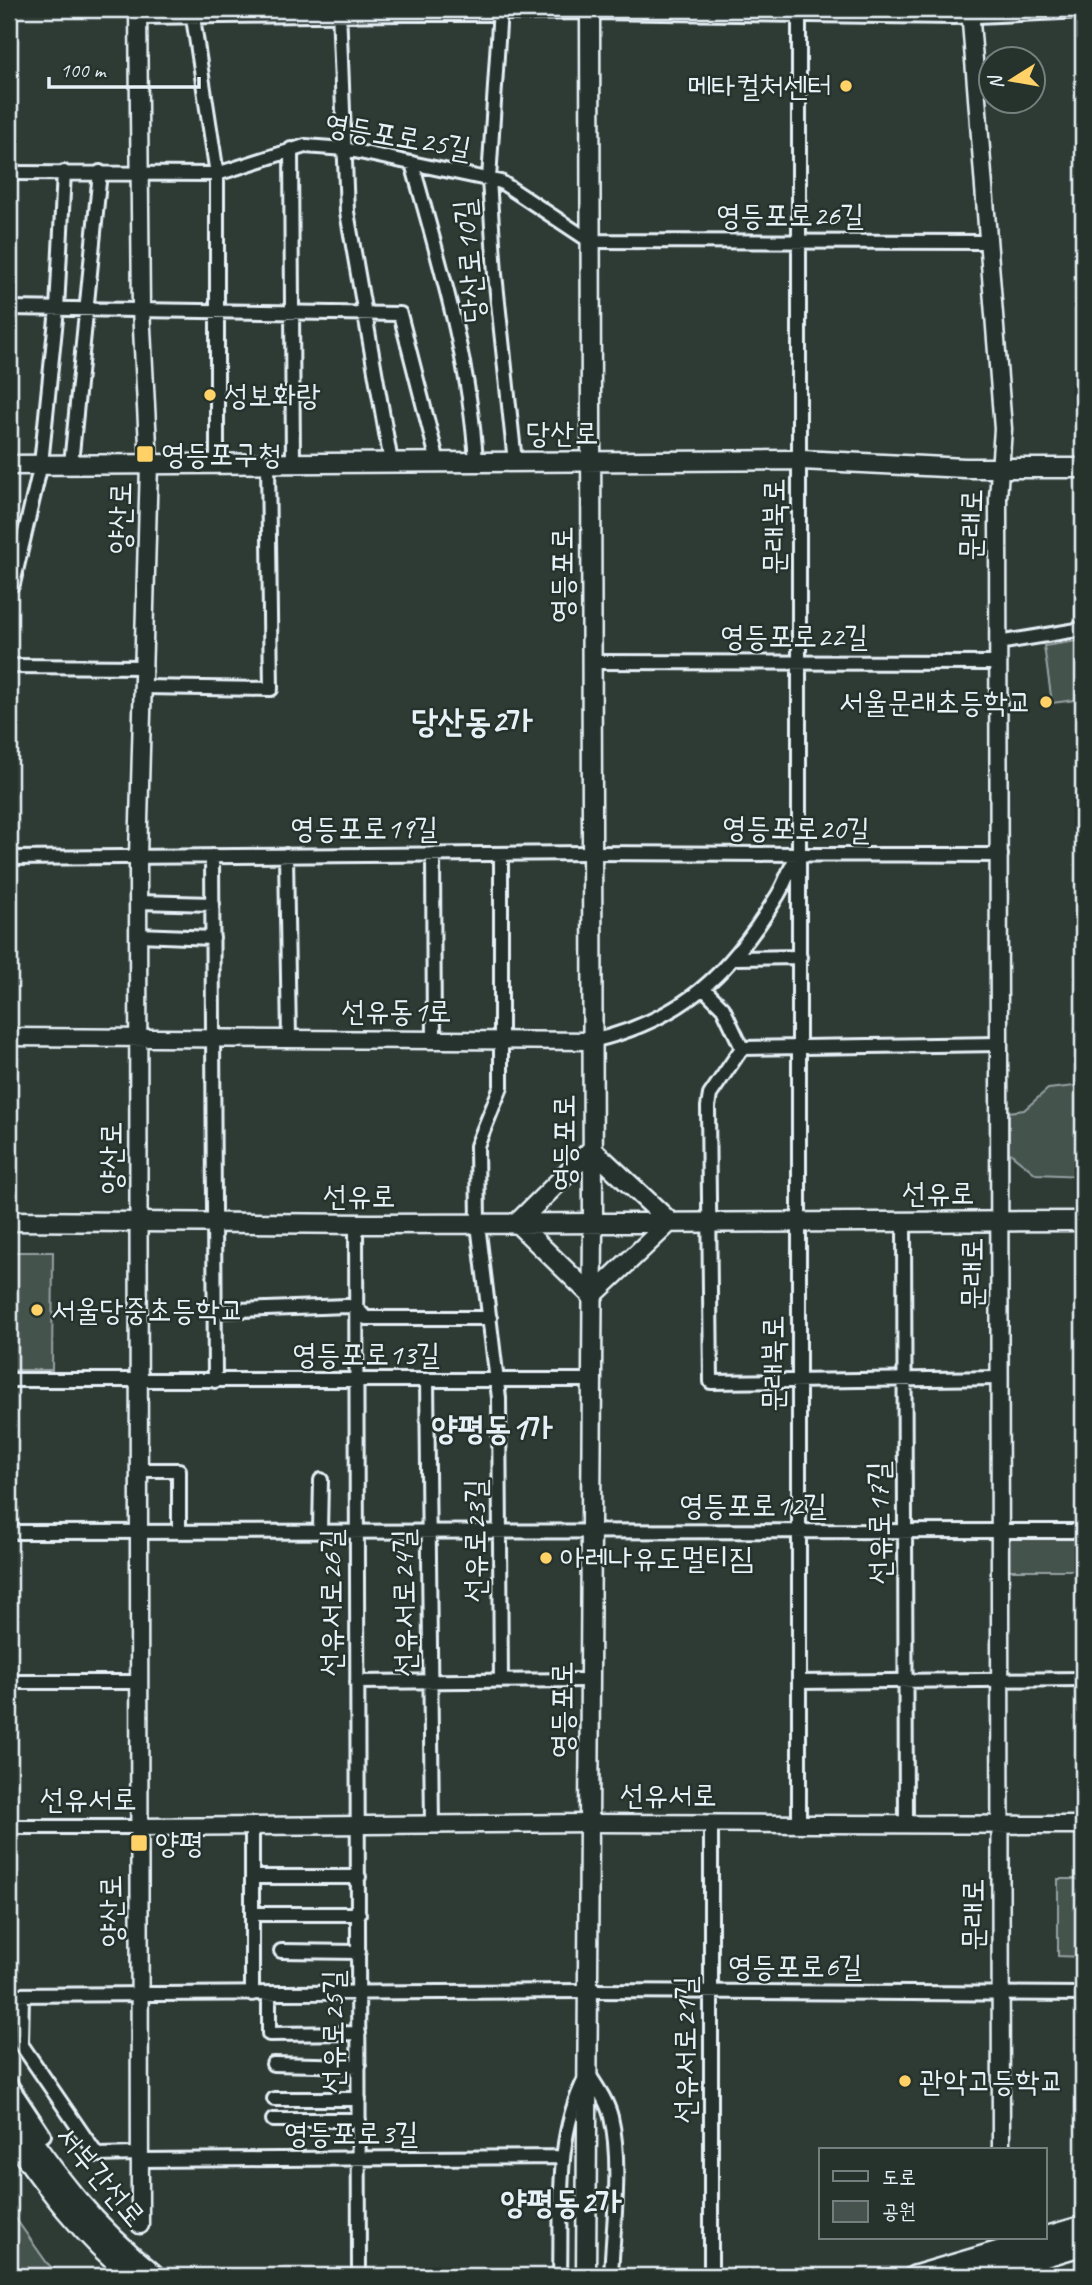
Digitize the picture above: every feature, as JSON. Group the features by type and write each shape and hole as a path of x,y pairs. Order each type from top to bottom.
{"main road":[{"name":"영등포로","path":"586,2276 593,1223 590,10"},
{"name":"당산로","path":"9,464 801,460 1000,469 1083,468"},
{"path":"592,1149 670,1223 592,1296 517,1223 592,1149"},
{"name":"선유로","path":"9,1221 356,1224 1083,1221"},
{"name":"서부간선로","path":"9,2108 64,2187 114,2243 156,2276"},
{"name":"서부간선로","path":"9,2134 57,2201 109,2257 133,2276"},
{"path":"1046,2237 1083,2226"},
{"path":"914,2276 1037,2240"},
{"path":"981,2276 1083,2245"},
{"path":"899,2276 951,2266"}],"street":[{"name":"당산로10길","path":"500,11 489,179 495,274 515,462"},
{"path":"138,13 1083,11"},
{"path":"192,12 217,174 217,464"},
{"path":"340,12 347,212 367,311 391,463"},
{"name":"양산로","path":"138,13 141,309 149,464 138,857 140,2225"},
{"name":"문래북로","path":"799,13 799,1824"},
{"name":"문래로","path":"971,13 1003,429 998,643 1001,2148"},
{"name":"영등포로25길","path":"9,173 217,174 305,146 345,149 501,182 590,241"},
{"path":"291,149 293,463"},
{"path":"412,163 442,270 474,418 476,462"},
{"path":"71,464 100,172"},
{"path":"9,584 13,584 41,464 57,309 64,173"},
{"name":"영등포로26길","path":"590,241 989,242"},
{"path":"9,308 216,312 367,311 402,316 438,462"},
{"path":"144,687 271,689 268,463"},
{"path":"998,643 1083,629"},
{"name":"영등포로22길","path":"590,662 999,663"},
{"path":"9,666 145,667"},
{"name":"영등포로19길","path":"9,858 591,853"},
{"name":"영등포로20길","path":"591,853 1000,855"},
{"path":"433,854 434,1040"},
{"path":"501,854 502,1040"},
{"path":"592,1041 629,1032 649,1023 704,989 735,958 758,928 800,854"},
{"path":"286,855 289,1038"},
{"path":"212,856 215,1381"},
{"path":"138,902 212,904"},
{"path":"139,935 213,938"},
{"path":"735,958 800,957"},
{"path":"704,989 723,1008 742,1048"},
{"name":"선유동1로","path":"9,1037 592,1041"},
{"name":"선유로23길","path":"501,1681 497,1380 478,1224 477,1146 501,1095 502,1040"},
{"path":"742,1048 799,1045 1000,1044"},
{"path":"742,1048 720,1080 708,1107 711,1382 1000,1378"},
{"name":"선유로17길","path":"904,1221 904,1522 907,1531 908,1680 906,1824"},
{"path":"356,1224 356,1381"},
{"path":"214,1311 356,1307 366,1318 490,1318"},
{"path":"9,1380 140,1381"},
{"name":"선유서로24길","path":"427,1380 432,1825"},
{"name":"영등포로13길","path":"140,1381 592,1380"},
{"name":"선유서로26길","path":"356,1381 359,1825"},
{"path":"140,1470 179,1470 179,1531"},
{"path":"320,1531 321,1480"},
{"name":"영등포로12길","path":"9,1532 1083,1531"},
{"path":"799,1682 1083,1679"},
{"path":"357,1682 589,1681"},
{"path":"9,1682 140,1682"},
{"name":"선유서로","path":"9,1827 591,1823 1083,1825"},
{"name":"선유서로21길","path":"711,1823 711,2276"},
{"name":"선유로25길","path":"359,1825 359,2276"},
{"path":"252,1826 252,1994"},
{"path":"252,1877 359,1877"},
{"path":"252,1914 359,1914"},
{"path":"281,1951 359,1952"},
{"name":"영등포로6길","path":"15,1995 589,1991 1083,1994"},
{"path":"269,1994 268,2034 359,2033"},
{"name":"영등포로3길","path":"15,1995 21,2043 97,2155 359,2159 563,2157"},
{"path":"273,2064 359,2066"},
{"path":"560,2276 563,2157 568,2118 588,2073"},
{"path":"588,2073 612,2120 615,2166 611,2276"},
{"path":"9,2082 44,2135"},
{"path":"274,2099 359,2099"},
{"path":"273,2120 359,2119"}],"green space":[{"path":"1083,561 1083,623 1075,625 1075,562"},
{"path":"1083,640 1083,699 1052,703 1044,646"},
{"path":"1083,1085 1083,1176 1036,1174 1009,1152 1009,1112 1024,1110 1048,1089"},
{"name":"서울당중초등학교","path":"9,1252 53,1252 52,1370 9,1370"},
{"path":"1008,1535 1083,1535 1083,1570 1008,1570"},
{"path":"1058,1879 1083,1879 1083,1957 1058,1956"},
{"path":"9,2209 47,2263 61,2276 9,2276"}],"place":[{"name":"메타컬처센터","path":"846,86"},
{"name":"성보화랑","path":"210,395"},
{"name":"영등포구청","path":"145,454"},
{"name":"서울문래초등학교","path":"1046,702"},
{"name":"서울당중초등학교","path":"37,1310"},
{"name":"아레나유도멀티짐","path":"546,1558"},
{"name":"양평","path":"139,1843"},
{"name":"관악고등학교","path":"905,2081"}],"district":[{"name":"당산동2가","path":"472,720"},
{"name":"양평동1가","path":"492,1427"},
{"name":"양평동2가","path":"561,2201"}]}
